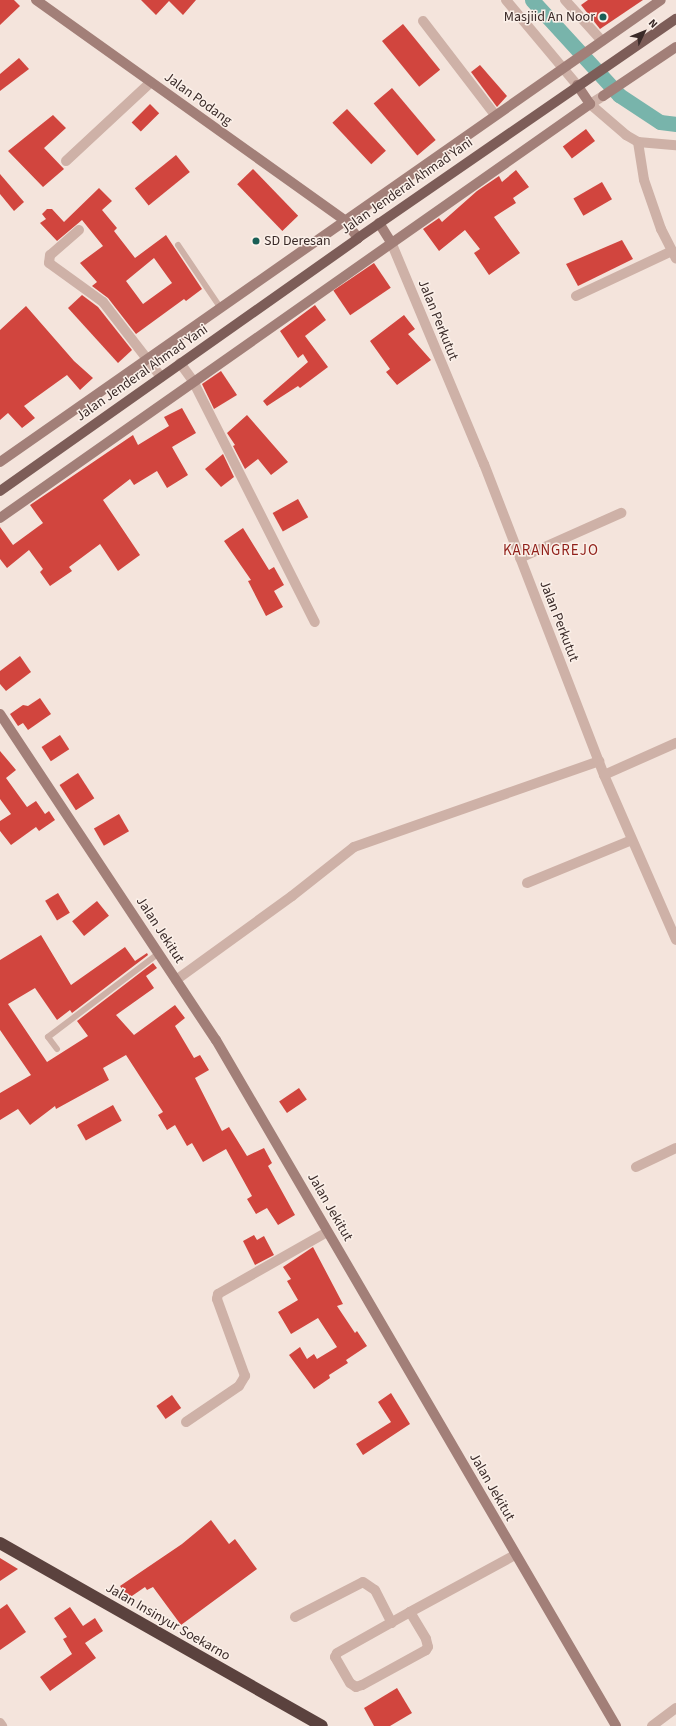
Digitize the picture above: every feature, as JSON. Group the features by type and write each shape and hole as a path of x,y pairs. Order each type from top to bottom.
{"highway":[{"name":"Jalan Insinyur Soekarno","path":"0,1543 322,1726"}],"main road":[{"name":"Jalan Jenderal Ahmad Yani","path":"0,491 379,223 577,85 608,66 676,19"}],"street":[{"name":"Jalan Podang","path":"36,0 344,220 358,238"},
{"path":"506,0 564,67 590,104 609,123 638,142 676,145"},
{"path":"565,0 598,44"},
{"path":"0,462 344,220 661,0"},
{"path":"423,21 495,115"},
{"path":"0,518 391,242 590,104 621,85 676,47"},
{"path":"66,161 151,82"},
{"path":"576,296 674,254 662,229 644,180 638,142"},
{"name":"Jalan Perkutut","path":"379,223 391,242 484,464 604,775 676,940"},
{"path":"80,230 50,255 49,263 102,302 161,377"},
{"path":"180,363 193,381 315,622"},
{"path":"520,558 621,513"},
{"name":"Jalan Jekitut","path":"0,714 216,1040 616,1726"},
{"path":"604,775 676,742"},
{"path":"176,980 292,896 354,847 599,761"},
{"path":"527,883 632,840"},
{"path":"636,1168 676,1148"},
{"path":"186,1422 239,1386 245,1376 217,1299 218,1294 327,1232"},
{"path":"410,1612 427,1644 426,1650 356,1687 350,1684 335,1655 410,1612 515,1555"},
{"path":"295,1617 364,1582 375,1590 392,1623"},
{"path":"652,1726 676,1708"}],"lane":[{"path":"178,245 220,307"},
{"path":"57,1049 48,1037 159,954"}],"building":[{"path":"0,0 14,0 20,6 0,25"},
{"path":"141,0 196,0 183,15 169,1 156,15"},
{"name":"Masjiid An Noor","path":"588,0 643,0 600,29 581,5"},
{"path":"403,24 440,70 419,87 382,41"},
{"path":"19,58 29,69 0,91 0,74"},
{"path":"480,65 507,96 497,107 471,72"},
{"path":"392,88 436,140 417,156 374,103"},
{"path":"150,104 159,113 141,132 132,122"},
{"path":"347,109 386,151 371,164 332,123"},
{"path":"53,115 66,128 44,148 64,169 43,187 8,151"},
{"path":"586,129 595,141 572,158 563,146"},
{"path":"176,155 190,172 149,205 135,188"},
{"path":"253,169 298,216 282,231 237,184"},
{"path":"516,170 529,187 513,198 516,203 494,217 520,253 489,275 474,253 480,249 465,230 439,251 423,229 439,218 442,222 477,191 499,176 502,182"},
{"path":"0,174 24,202 14,211 0,194"},
{"path":"602,182 612,199 583,216 573,198"},
{"path":"99,188 112,201 102,210 117,228 114,231 135,258 166,235 202,289 186,301 184,299 136,334 108,298 92,286 97,282 80,263 103,246 82,220 57,241 40,223 46,219 42,214 47,209 52,209 64,222","holes":["154,258 172,283 143,304 126,281"]},
{"path":"622,240 633,259 578,286 566,264"},
{"path":"374,263 391,288 350,315 333,290"},
{"path":"82,295 98,307 132,350 118,363 68,308"},
{"path":"315,305 326,320 305,336 328,367 300,388 298,386 267,406 263,401 308,362 303,354 298,358 280,331"},
{"path":"26,306 74,361 93,378 80,390 67,375 24,406 35,418 22,428 8,413 0,420 0,330"},
{"path":"404,315 415,329 408,334 431,360 397,385 386,372 390,369 370,341"},
{"path":"221,371 237,395 214,409 202,384"},
{"path":"182,408 196,433 172,447 188,475 167,488 157,471 134,485 130,479 103,500 140,555 118,571 100,544 69,567 72,571 50,586 40,572 43,569 29,550 7,568 0,559 0,527 13,545 43,523 30,505 133,435 138,445 169,426 164,417"},
{"path":"247,415 288,462 271,475 258,459 245,469 233,446 235,445 227,433"},
{"path":"223,454 234,477 221,487 205,469"},
{"path":"298,499 308,517 283,531 273,513"},
{"path":"243,528 269,570 274,567 284,585 274,591 283,607 266,616 248,581 251,580 224,541"},
{"path":"20,656 31,672 6,691 0,684 0,671"},
{"path":"40,698 51,714 28,730 23,723 18,726 10,714 23,705 28,706"},
{"path":"60,735 69,749 51,761 42,747"},
{"path":"0,751 16,770 6,778 27,807 36,801 45,814 49,811 55,820 39,831 36,827 11,845 0,831 0,821 11,814 0,799"},
{"path":"78,773 94,798 76,810 60,785"},
{"path":"119,814 129,831 104,846 94,828"},
{"path":"58,893 70,913 57,920 45,901"},
{"path":"97,901 109,916 84,936 72,921"},
{"path":"41,935 71,985 125,947 135,961 147,953 148,955 72,1013 70,1010 57,1020 35,988 8,1004 47,1062 88,1036 77,1021 153,963 157,968 146,976 154,988 116,1015 134,1035 175,1005 185,1018 175,1026 194,1058 200,1055 209,1070 195,1078 222,1131 229,1127 247,1156 264,1148 272,1163 268,1166 295,1215 278,1225 267,1208 256,1214 247,1199 252,1196 226,1149 203,1162 192,1143 187,1146 175,1125 167,1130 158,1115 163,1112 126,1055 103,1068 109,1080 56,1109 55,1106 30,1125 18,1109 0,1120 0,1093 31,1075 0,1030 0,960"},
{"path":"299,1088 307,1100 287,1113 279,1101"},
{"path":"113,1105 122,1121 86,1141 77,1125"},
{"path":"254,1235 257,1240 264,1236 274,1255 255,1265 243,1241"},
{"path":"313,1247 343,1304 337,1306 355,1333 357,1331 367,1346 346,1360 348,1363 329,1375 330,1378 314,1389 289,1355 300,1347 307,1359 314,1354 317,1359 337,1347 318,1318 291,1334 278,1312 298,1300 287,1281 291,1279 283,1267"},
{"path":"391,1393 410,1424 363,1455 356,1444 391,1422 378,1402"},
{"path":"172,1395 181,1408 166,1419 156,1406"},
{"path":"211,1520 229,1544 235,1539 257,1569 181,1625 153,1587 147,1590 145,1587 129,1598 120,1586 182,1544"},
{"path":"0,1558 18,1569 0,1581"},
{"path":"7,1604 26,1632 0,1650 0,1609"},
{"path":"70,1607 83,1626 95,1618 103,1631 85,1643 96,1658 50,1691 40,1677 72,1654 63,1639 67,1637 54,1618"},
{"path":"397,1688 412,1713 390,1726 374,1726 364,1708"}],"waterway":[{"path":"532,0 619,95 660,122 676,124"}],"place":[{"name":"Masjiid An Noor","path":"603,17"},
{"name":"SD Deresan","path":"256,241"}],"district":[{"name":"KARANGREJO","path":"551,551"}]}
